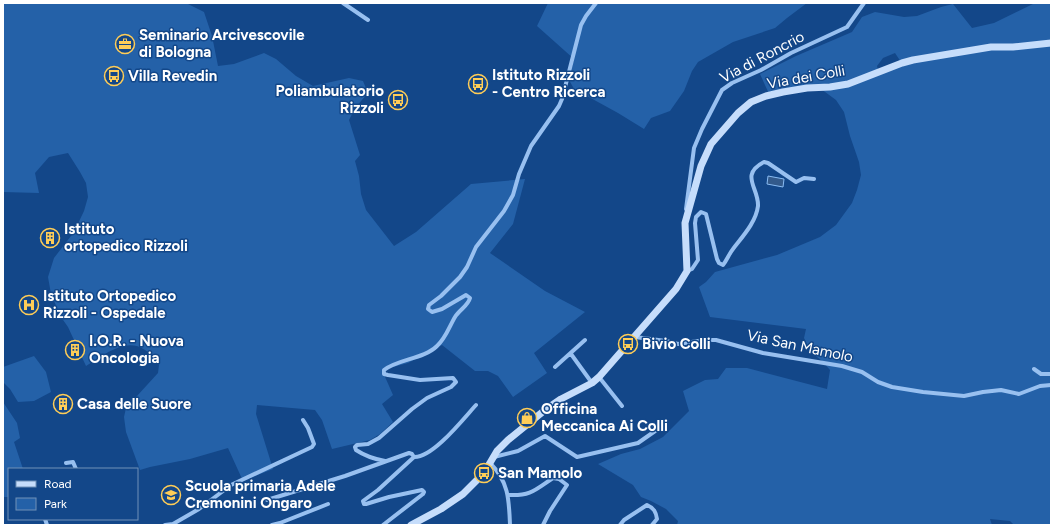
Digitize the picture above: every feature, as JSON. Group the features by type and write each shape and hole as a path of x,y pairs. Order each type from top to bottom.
{"main road":[{"name":"Via dei Colli","path":"685,223 701,166 712,144 732,119 751,102 783,92 848,84 913,60 991,47 1051,44"},
{"path":"411,525 441,509 463,494 484,473 497,451 508,440 545,410 561,399 592,383 599,377 676,289 687,271 685,223"}],"street":[{"path":"343,3 368,20"},
{"path":"385,461 363,454 356,450 356,447 358,445 368,444 379,438 427,398 451,387 456,382 453,378 420,380 388,375 384,374 384,370 388,367 417,357 436,348 443,339 456,315 469,302 470,298 466,295 442,309 432,312 428,310 429,305 441,296 460,277 467,267 476,247 504,211 513,195 519,174 531,146 559,106 582,24 596,3"},
{"name":"Via di Roncrio","path":"685,223 694,148 722,90 732,83 761,70 791,53 847,26 864,3"},
{"path":"687,271 692,269 698,260 695,223 696,217 701,212 706,214 719,263 723,265 744,235 754,218 758,204 751,178 754,170 759,164 764,162 768,163 796,182 804,178 814,179"},
{"name":"Via San Mamolo","path":"635,337 678,344 716,340 763,353 842,366 862,372 878,382 892,387 923,392 964,396 1002,390 1019,394 1040,386 1051,385"},
{"path":"555,367 585,340"},
{"path":"570,354 592,383"},
{"path":"1034,369 1041,374 1051,374"},
{"path":"599,377 622,406"},
{"path":"383,525 424,492 422,490 412,491 366,504 364,504 363,501 393,477 414,457 418,457 439,446 476,405"},
{"path":"165,525 172,524 199,509 231,485 312,447 314,444 313,439 303,420"},
{"path":"510,525 508,495 492,460 518,451 545,436 576,457 638,443 658,429 653,424"},
{"path":"267,500 344,476 409,453 414,457"},
{"path":"66,463 74,462 76,468"},
{"path":"508,495 521,496 530,493 553,478 564,481 567,485 550,511 543,525"},
{"path":"272,525 280,524 328,504"},
{"path":"620,525 624,520 647,505 652,507 656,513 657,519 652,525"}],"green space":[{"path":"3,3 186,3 204,12 212,36 218,66 234,64 264,53 276,59 296,76 313,86 349,78 363,81 368,93 355,108 349,120 360,155 355,161 359,176 361,194 366,210 394,246 416,232 471,184 525,179 513,224 490,253 545,291 585,312 534,353 547,373 513,397 498,376 488,371 475,371 442,345 408,363 382,370 393,395 382,404 393,422 380,434 370,440 332,449 322,420 315,410 257,405 256,414 273,469 243,481 228,448 190,459 140,470 126,432 124,417 126,408 158,373 159,365 150,354 142,348 133,345 115,349 86,366 51,294 48,277 54,258 74,232 84,211 88,197 86,183 68,153 49,157 35,173 39,193 3,192"},
{"path":"548,3 807,3 775,28 733,42 698,62 692,71 684,91 670,111 651,118 644,129 587,96 578,96 569,80 574,59 537,26"},
{"path":"1035,3 1051,3 1051,525 1014,525 1010,521 990,519 992,525 677,525 678,521 666,509 641,497 633,485 598,464 621,454 640,449 663,437 689,411 683,391 705,380 718,379 726,368 747,368 827,389 830,370 811,352 804,338 806,329 710,317 699,287 715,272 777,255 820,237 836,225 852,203 857,190 861,175 859,162 844,112 836,100 821,89 770,96 760,74 796,56 852,32 862,17 875,12 904,17 917,16 953,4 972,28 994,23","holes":["895,53 901,62 878,70 877,66 883,58"]},
{"path":"34,356 46,372 51,392 34,401 18,402 10,389 3,382 3,367"},
{"path":"3,402 17,423 20,438 14,442 23,468 8,468 8,497 3,497"}],"shaded area":[{"path":"768,176 784,179 783,187 767,184"}],"place":[{"name":"Seminario Arcivescovile di Bologna","path":"125,44"},
{"name":"Villa Revedin","path":"114,76"},
{"name":"Istituto Rizzoli - Centro Ricerca","path":"478,84"},
{"name":"Poliambulatorio Rizzoli","path":"398,100"},
{"name":"Istituto ortopedico Rizzoli","path":"50,238"},
{"name":"Istituto Ortopedico Rizzoli - Ospedale","path":"29,305"},
{"name":"Bivio Colli","path":"628,344"},
{"name":"I.O.R. - Nuova Oncologia","path":"75,350"},
{"name":"Casa delle Suore","path":"63,404"},
{"name":"Officina Meccanica Ai Colli","path":"527,418"},
{"name":"San Mamolo","path":"484,473"},
{"name":"Scuola primaria Adele Cremonini Ongaro","path":"171,495"}]}
